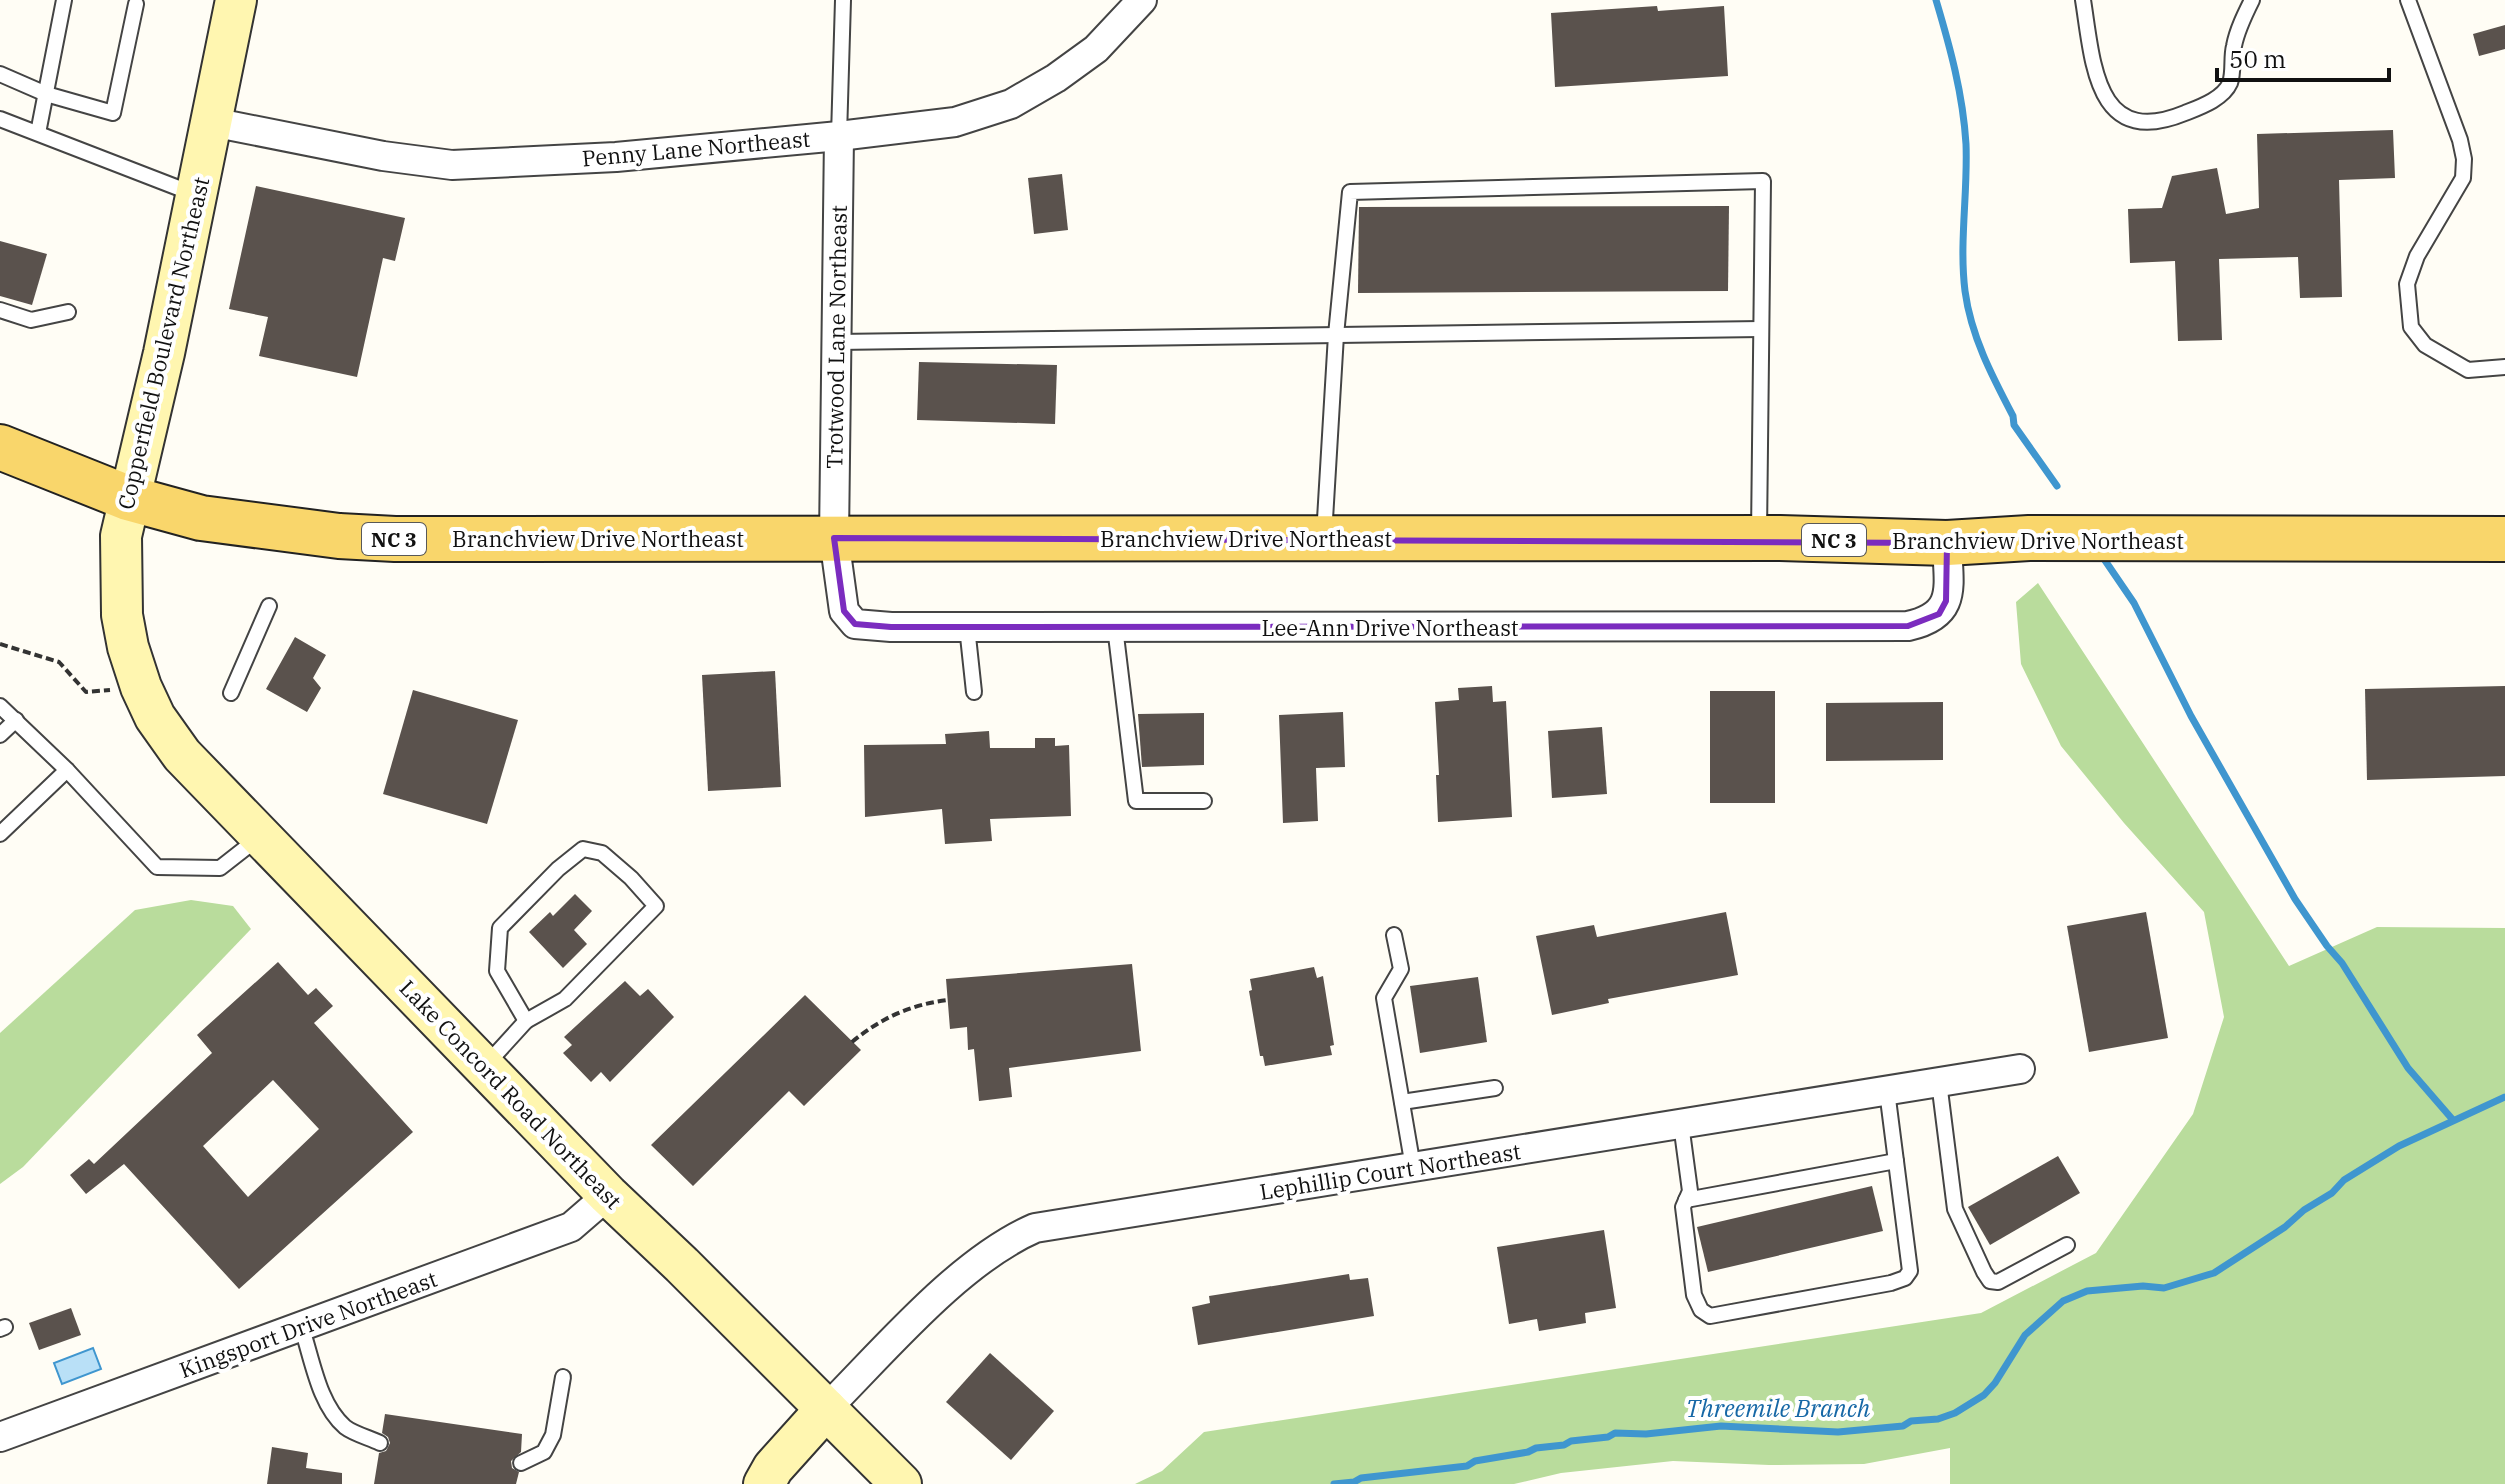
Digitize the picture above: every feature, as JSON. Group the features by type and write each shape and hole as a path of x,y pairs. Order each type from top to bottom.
{"main road":[{"name":"Copperfield Boulevard Northeast","path":"141,687 122,615 121,536 164,353 236,0"},
{"name":"Branchview Drive Northeast","path":"0,447 128,498 201,518 339,536 395,539 1759,538 1947,543 2029,538 2505,539"},
{"name":"Lake Concord Road Northeast","path":"141,687 165,733 182,755 608,1195 901,1484"},
{"path":"764,1484 773,1468 826,1409"}],"street":[{"name":"Penny Lane Northeast","path":"212,122 383,156 452,165 616,157 955,122 1011,104 1056,78 1096,49 1142,0"},
{"name":"Trotwood Lane Northeast","path":"834,538 839,136"},
{"name":"Lee-Ann Drive Northeast","path":"834,538 844,611 855,624 891,627 1908,626 1923,623 1939,614 1946,601 1947,543"},
{"name":"Lephillip Court Northeast","path":"826,1409 955,1280 1015,1237 1035,1228 2020,1069"},
{"name":"Kingsport Drive Northeast","path":"0,1437 571,1227 608,1195"}],"lane":[{"path":"38,133 64,0"},
{"path":"0,74 46,94 113,113 136,2 119,0"},
{"path":"839,136 843,0"},
{"path":"2083,0 2095,78 2105,99 2133,122 2155,122 2182,114 2218,97 2230,82 2234,44 2252,0"},
{"path":"2408,0 2460,140 2464,159 2463,178 2417,256 2407,284 2411,327 2425,345 2468,370 2505,367"},
{"path":"0,119 197,195"},
{"path":"1324,538 1336,335 1350,192 1763,181 1759,538"},
{"path":"0,310 31,320 68,312"},
{"path":"837,342 1761,329"},
{"path":"231,693 269,606"},
{"path":"967,627 974,692"},
{"path":"1115,627 1136,801 1204,801"},
{"path":"0,706 67,770 157,867 220,868 261,836"},
{"path":"0,735 16,720"},
{"path":"0,834 67,770"},
{"path":"485,1067 526,1021 565,999 656,906 631,878 602,853 583,849 558,869 500,928 497,971 526,1021"},
{"path":"1394,935 1401,969 1384,998 1413,1167"},
{"path":"1939,1082 1955,1209 1990,1281 1998,1282 2067,1245"},
{"path":"1402,1102 1495,1088"},
{"path":"1681,1124 1690,1191 1683,1207 1694,1295 1701,1310 1710,1316 1905,1278 1910,1271 1887,1091"},
{"path":"1686,1200 1896,1161"},
{"path":"301,1326 324,1396 346,1428 380,1443"},
{"path":"521,1463 544,1452 553,1435 563,1377"}],"path":[{"path":"0,644 59,662 86,692 141,687"},
{"path":"852,1042 888,1016 924,1003 947,1000"}],"highlighted area":[{"path":"834,538 1324,538 1947,543 1946,601 1939,614 1908,626 891,627 855,624 844,611"}],"green space":[{"path":"2038,583 2289,966 2377,927 2505,928 2505,1484 1950,1484 1950,1448 1864,1464 1769,1465 1673,1461 1561,1473 1514,1484 1135,1484 1162,1471 1204,1432 1981,1313 2096,1253 2193,1114 2224,1017 2204,912 2124,823 2061,746 2021,664 2016,602"},
{"path":"191,900 233,906 251,929 23,1167 0,1184 0,1033 135,910"}],"water":[{"path":"93,1348 101,1369 62,1384 54,1363"}],"building":[{"path":"1657,6 1658,11 1724,6 1728,76 1555,87 1551,13"},
{"path":"2505,25 2505,49 2479,56 2473,34"},
{"path":"2393,130 2395,178 2339,180 2342,297 2300,298 2298,257 2219,259 2222,340 2178,341 2175,261 2130,263 2128,209 2162,208 2172,176 2217,168 2226,214 2259,208 2257,134"},
{"path":"1062,174 1068,230 1034,234 1028,178"},
{"path":"256,186 405,218 395,261 383,258 357,377 259,356 268,317 229,309"},
{"path":"1729,206 1728,291 1358,293 1359,207"},
{"path":"0,241 47,254 32,305 0,296"},
{"path":"919,362 1057,365 1055,424 917,420"},
{"path":"295,637 326,655 313,678 321,688 307,712 266,689"},
{"path":"775,671 781,787 708,791 702,675"},
{"path":"1492,686 1493,702 1506,701 1512,817 1438,822 1435,702 1459,700 1458,688"},
{"path":"2505,686 2505,776 2367,780 2365,689"},
{"path":"413,690 518,720 487,824 383,794"},
{"path":"1710,691 1775,691 1775,803 1710,803"},
{"path":"1943,702 1943,760 1826,761 1826,703"},
{"path":"1343,712 1345,767 1316,768 1318,821 1283,823 1279,715"},
{"path":"1204,713 1204,765 1142,767 1138,714"},
{"path":"1602,727 1607,794 1552,798 1548,731"},
{"path":"989,731 990,748 1035,748 1035,738 1055,738 1055,746 1069,745 1071,816 990,819 992,841 945,844 942,809 865,817 864,745 946,744 945,734"},
{"path":"575,894 592,911 574,930 587,944 563,968 529,932 550,912 553,916"},
{"path":"1726,912 1738,975 1608,999 1609,1003 1552,1015 1536,936 1594,925 1597,937"},
{"path":"2146,912 2168,1038 2089,1052 2067,926"},
{"path":"278,962 308,995 316,988 333,1006 314,1023 413,1132 239,1289 124,1164 86,1194 70,1175 89,1159 94,1164 212,1053 197,1035","holes":["273,1080 319,1129 248,1197 203,1146"]},
{"path":"1132,964 1141,1051 1009,1068 1012,1097 979,1101 974,1049 968,1050 967,1027 950,1029 946,979"},
{"path":"1314,967 1317,978 1323,976 1334,1045 1330,1046 1332,1055 1265,1066 1263,1056 1260,1056 1249,991 1252,990 1250,979"},
{"path":"1478,977 1487,1042 1420,1053 1410,986"},
{"path":"625,981 640,996 648,989 674,1017 610,1082 601,1072 591,1082 563,1053 572,1045 564,1037"},
{"path":"805,995 861,1050 804,1106 789,1091 693,1186 651,1145"},
{"path":"2058,1156 2080,1193 1990,1245 1968,1207"},
{"path":"1872,1186 1883,1231 1708,1272 1697,1227"},
{"path":"1604,1230 1616,1308 1585,1313 1586,1323 1539,1331 1537,1319 1509,1324 1497,1247"},
{"path":"1349,1274 1350,1280 1368,1278 1374,1316 1198,1345 1192,1307 1210,1303 1209,1296"},
{"path":"71,1308 81,1335 39,1350 29,1323"},
{"path":"990,1353 1054,1411 1011,1460 946,1402"},
{"path":"385,1414 522,1434 521,1452 511,1461 512,1468 519,1472 516,1484 374,1484 379,1453 386,1451 390,1443 382,1433"},
{"path":"272,1447 308,1453 306,1468 342,1473 342,1484 267,1484"}],"waterway":[{"path":"1936,0 1955,71 1966,144 1963,255 1968,308 1983,355 2013,416 2014,425 2057,486"},
{"path":"2104,559 2134,603 2191,716 2295,899 2342,963 2408,1068 2453,1120"},
{"name":"Threemile Branch","path":"1334,1484 1467,1466 1475,1461 1564,1445 1571,1441 1608,1437 1615,1433 1646,1434 1721,1426 1838,1432 1903,1426 1911,1421 1938,1419 1955,1413 1984,1395 2025,1335 2063,1301 2087,1291 2143,1286 2164,1288 2214,1273 2285,1227 2304,1210 2332,1193 2344,1180 2399,1146 2505,1097"}]}
